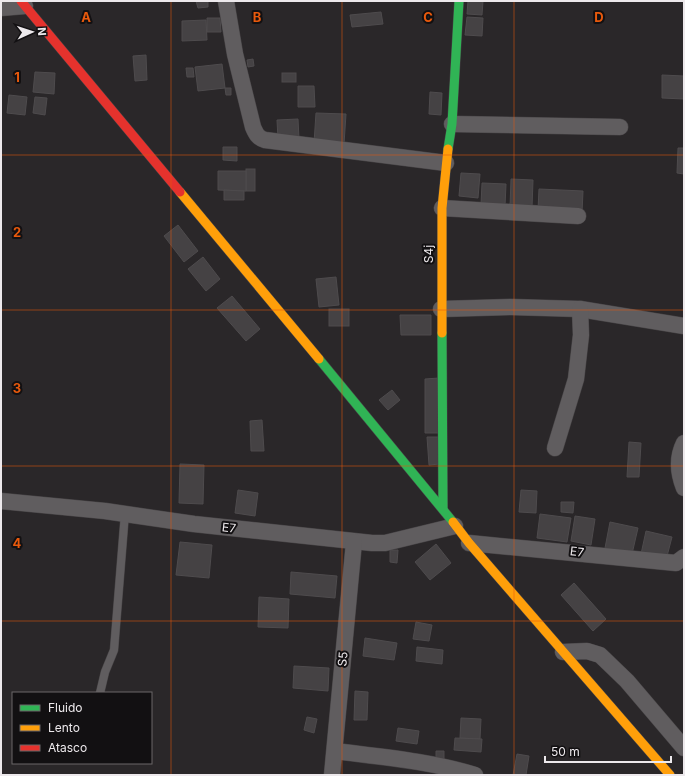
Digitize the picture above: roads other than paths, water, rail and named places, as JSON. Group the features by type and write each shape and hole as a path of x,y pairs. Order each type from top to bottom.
{"street":[{"path":"226,1 235,54 253,128 260,138 265,140 446,163"},
{"name":"S4j","path":"443,508 441,309 442,208 446,163 452,124 459,1"},
{"path":"1,8 23,4 443,508 469,543 670,775"},
{"path":"452,124 620,126"},
{"path":"442,208 578,216"},
{"path":"441,309 511,307 580,309 684,326"},
{"path":"555,448 576,379 581,335 580,309"},
{"path":"684,443 679,460 679,476 684,488"},
{"name":"E7","path":"1,501 125,514 194,524 372,544 456,526"},
{"name":"S5","path":"332,775 354,542"},
{"name":"E7","path":"469,543 676,563 684,557"},
{"path":"563,652 587,652 600,656 610,663 684,748"},
{"path":"335,751 390,758 457,770 475,775"}],"lane":[{"path":"100,692 105,672 114,650 125,514"}]}
